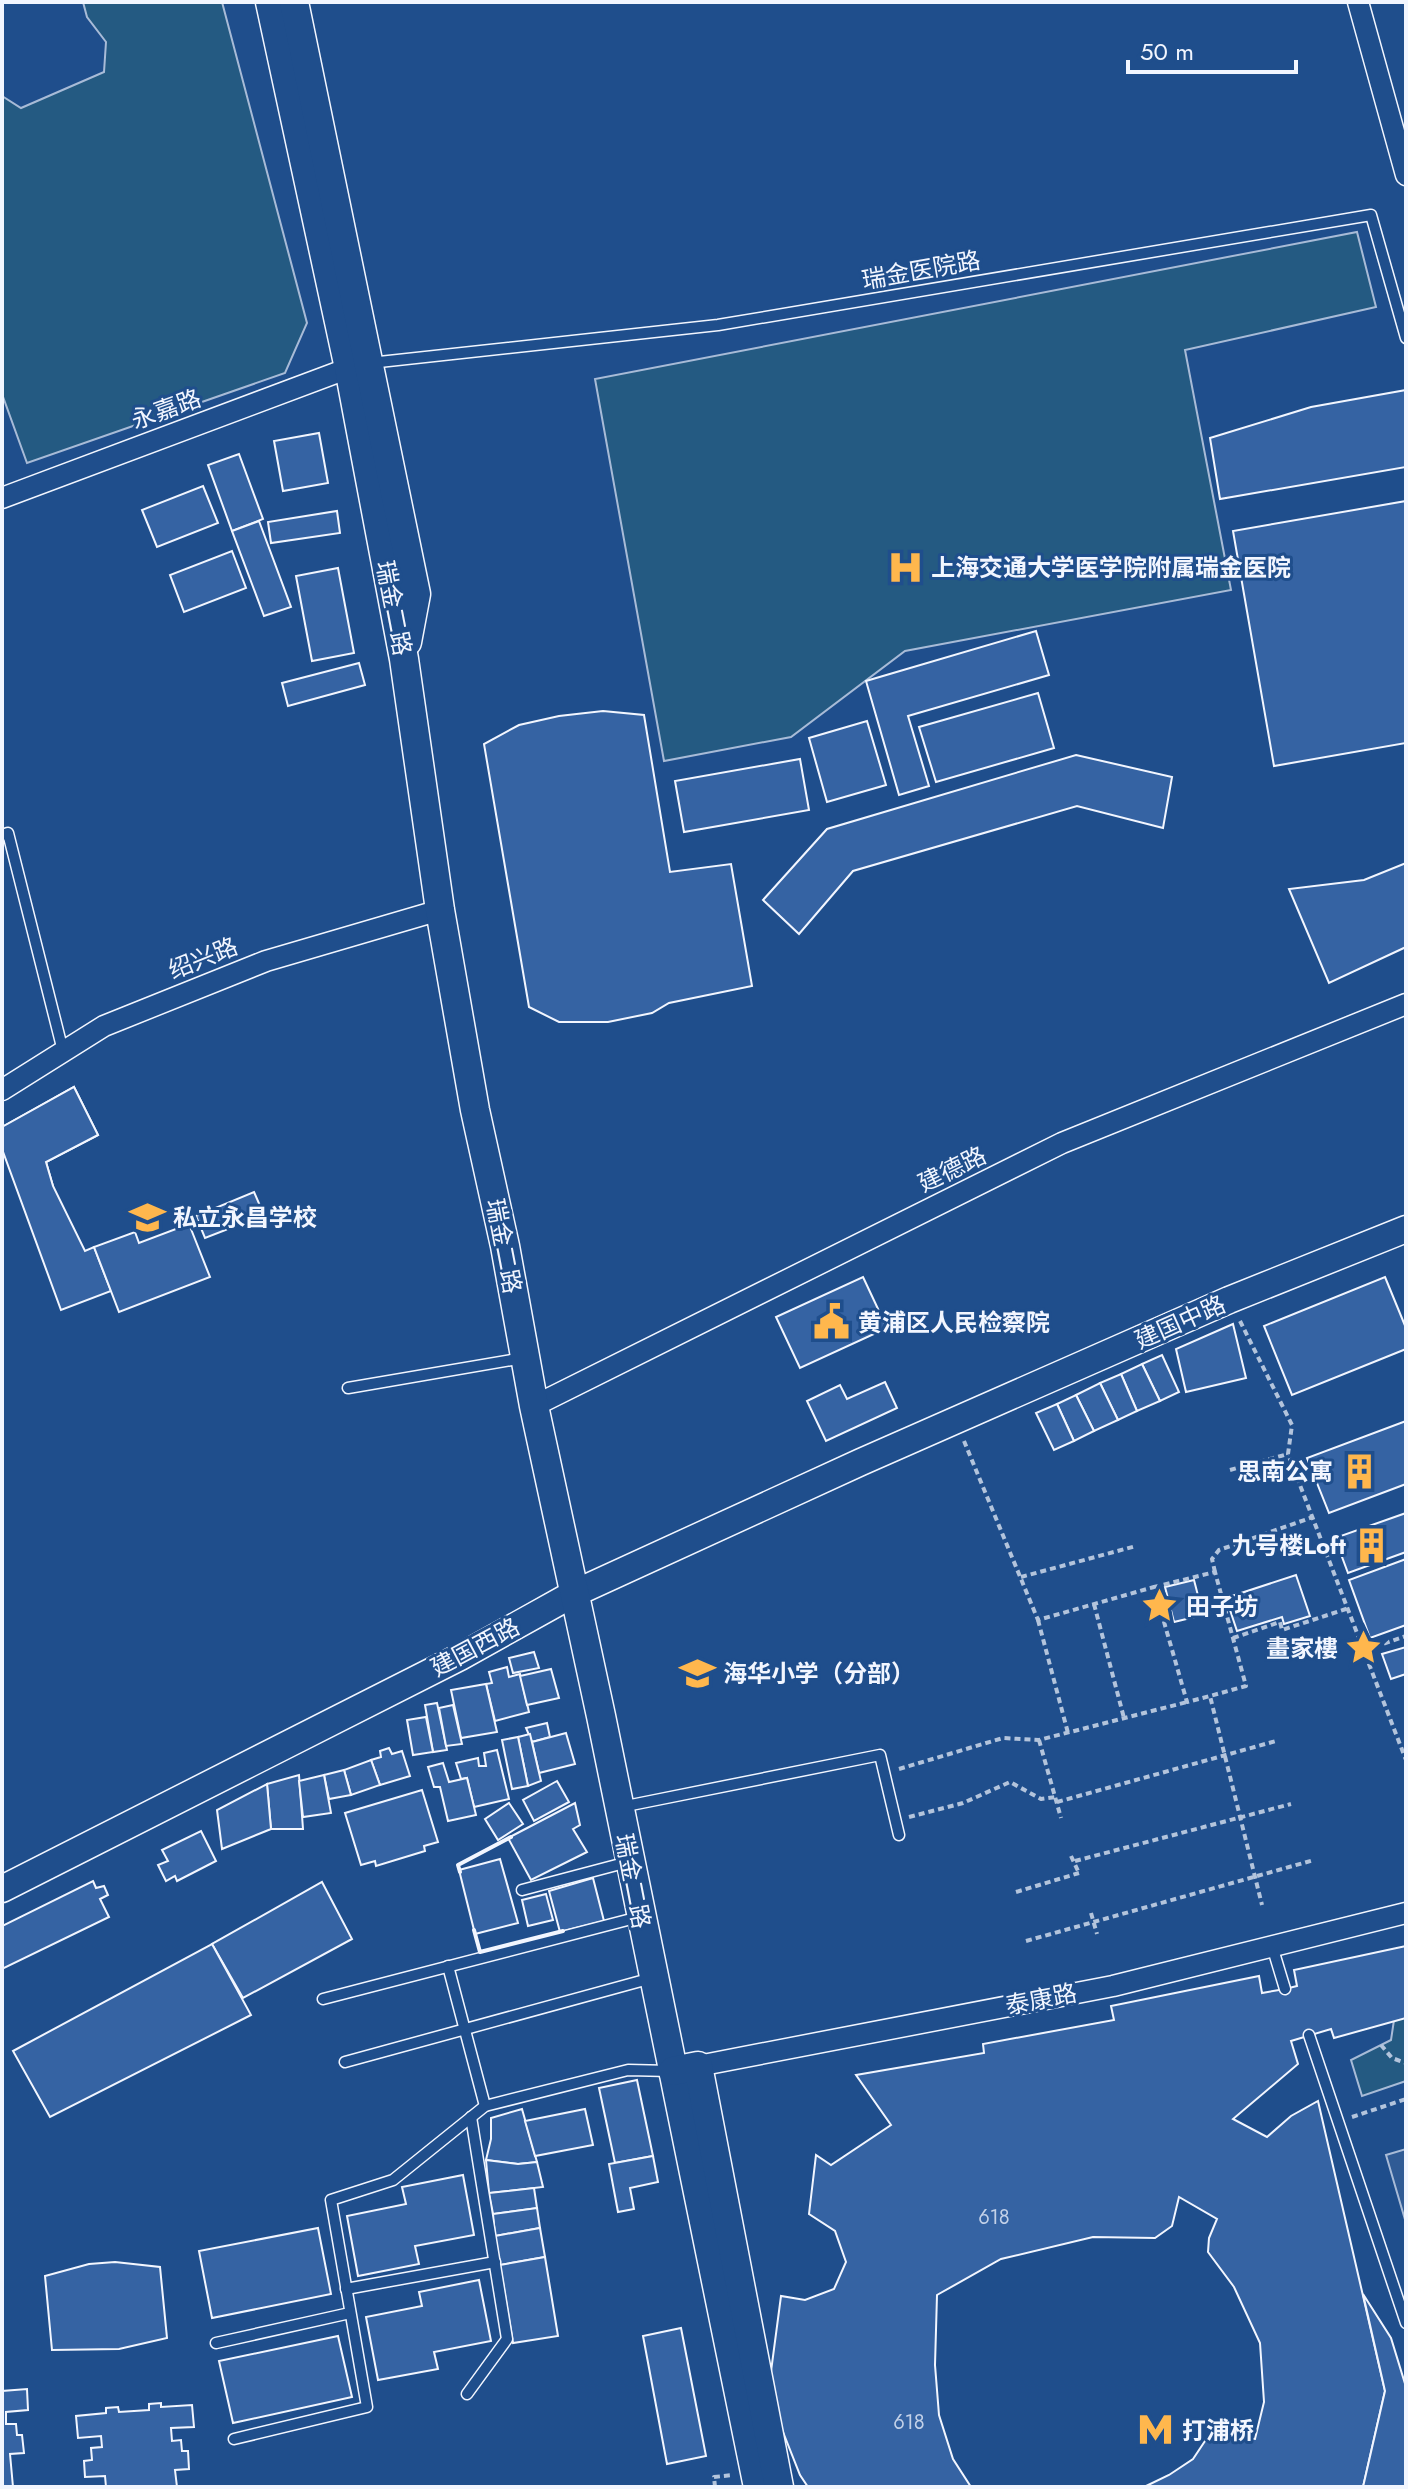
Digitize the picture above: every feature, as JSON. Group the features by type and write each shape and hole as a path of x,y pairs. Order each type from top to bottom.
{"main road":[{"name":"瑞金二路","path":"270,2 359,366 440,910 475,1110 653,1978 686,2068 758,2487"},
{"path":"294,2 359,366"},
{"path":"686,2068 779,2487"}],"street":[{"path":"1358,2 1406,175"},
{"name":"永嘉路","path":"2,498 359,366"},
{"name":"绍兴路","path":"2,1090 104,1026 266,961 440,910"},
{"name":"建德路","path":"534,1406 1062,1143 1406,1004"},
{"name":"建国中路","path":"956,1421 1229,1300 1406,1229"},
{"name":"建国西路","path":"2,1889 460,1657 573,1594 956,1421"},
{"name":"泰康路","path":"686,2068 1113,1986 1406,1913"}],"lane":[{"name":"瑞金医院路","path":"359,366 718,325 1371,215 1406,338"},
{"path":"2,835 8,833 63,1051"},
{"path":"348,1388 525,1358"},
{"path":"619,1807 880,1755 899,1835"},
{"path":"522,1890 630,1861"},
{"path":"323,1999 640,1917"},
{"path":"1272,1946 1285,1989"},
{"path":"448,1966 485,2106"},
{"path":"345,2062 653,1978"},
{"path":"1309,2035 1406,2323"},
{"path":"234,2439 367,2407 331,2200 393,2180 485,2106 628,2070 686,2068"},
{"path":"467,2394 507,2339 471,2117"},
{"path":"346,2289 495,2262"},
{"path":"216,2343 350,2313"}],"path":[{"path":"1229,1300 1292,1425 1288,1454 1406,1760"},
{"path":"956,1421 1038,1620 1068,1733"},
{"path":"1230,1470 1288,1454"},
{"path":"884,1773 1003,1738 1039,1740 1246,1686 1212,1559 1219,1550 1314,1517"},
{"path":"1021,1577 1136,1546"},
{"path":"1038,1620 1215,1572"},
{"path":"1154,1587 1187,1702"},
{"path":"1094,1604 1124,1718"},
{"path":"1233,1638 1280,1622 1282,1630 1349,1608"},
{"path":"1365,1650 1406,1636"},
{"path":"1210,1696 1262,1905"},
{"path":"1039,1740 1061,1818"},
{"path":"896,1820 963,1803 1010,1782 1041,1799 1056,1799 1276,1741"},
{"path":"1016,1892 1079,1874 1073,1858 1291,1804"},
{"path":"1026,1941 1314,1860"},
{"path":"1091,1913 1097,1934"},
{"path":"1381,2045 1392,2058 1406,2063"},
{"path":"1338,2122 1406,2099"}],"shaded area":[{"path":"83,2 222,2 307,323 285,373 27,463 2,394 2,96 21,108 104,72 106,42 87,17"},
{"path":"1357,232 1376,307 1185,350 1231,590 905,651 791,737 664,761 595,379"},
{"path":"1406,2017 1406,2081 1362,2096 1351,2060 1391,2040 1394,2020"},
{"path":"1406,2149 1406,2223 1386,2155"}],"building":[{"path":"1406,390 1406,467 1220,499 1210,438 1311,407"},
{"path":"319,433 328,483 283,491 274,441"},
{"path":"239,454 263,519 232,531 208,465"},
{"path":"203,486 218,523 157,547 142,510"},
{"path":"1406,501 1406,743 1274,766 1233,531"},
{"path":"337,511 340,533 271,543 268,522"},
{"path":"259,521 291,607 264,616 232,531"},
{"path":"232,551 246,588 184,612 170,575"},
{"path":"338,568 354,653 312,661 296,576"},
{"path":"1036,631 1049,675 908,716 929,786 899,795 866,681"},
{"path":"359,663 365,685 288,706 282,683"},
{"path":"1038,693 1054,748 936,782 919,727"},
{"path":"603,711 644,715 670,872 731,864 752,986 669,1003 652,1013 608,1022 559,1022 529,1007 484,744 519,725"},
{"path":"867,721 886,785 827,802 809,738"},
{"path":"1076,755 1172,777 1163,828 1077,806 853,871 799,934 763,900 827,829"},
{"path":"800,759 809,810 684,832 675,781"},
{"path":"1406,863 1406,947 1329,983 1289,889 1364,880"},
{"path":"74,1087 98,1135 46,1162 53,1186 31,1199 2,1143 2,1127"},
{"path":"74,1087 98,1135 46,1162 53,1186 85,1251 94,1247 111,1291 61,1310 2,1149 2,1127"},
{"path":"254,1192 264,1215 205,1238 196,1216"},
{"path":"189,1224 210,1277 119,1312 94,1247 135,1232 139,1243"},
{"name":"黄浦区人民检察院","path":"863,1277 887,1328 800,1368 776,1317"},
{"path":"1385,1277 1406,1328 1406,1349 1292,1395 1264,1326"},
{"path":"1233,1324 1246,1378 1186,1392 1176,1349"},
{"path":"1162,1355 1179,1392 1160,1401 1142,1364"},
{"path":"1142,1364 1160,1401 1137,1411 1121,1374"},
{"path":"1121,1374 1137,1411 1118,1420 1100,1383"},
{"path":"885,1382 897,1408 826,1441 807,1401 840,1385 847,1399"},
{"path":"1100,1383 1118,1420 1094,1431 1076,1395"},
{"path":"1076,1395 1094,1431 1074,1441 1057,1404"},
{"path":"1057,1404 1074,1441 1054,1450 1036,1413"},
{"name":"思南公寓","path":"1406,1421 1406,1484 1329,1513 1307,1458"},
{"name":"九号楼Loft","path":"1406,1513 1406,1552 1348,1573 1335,1538"},
{"path":"1406,1559 1406,1625 1370,1638 1349,1580"},
{"path":"1296,1575 1310,1616 1284,1624 1282,1617 1237,1631 1226,1598"},
{"path":"1194,1580 1203,1615 1174,1622 1165,1587"},
{"path":"1406,1647 1406,1674 1391,1679 1382,1654"},
{"path":"534,1652 539,1668 513,1673 509,1658"},
{"path":"507,1667 509,1677 520,1674 529,1712 495,1721 486,1684 492,1683 489,1672"},
{"path":"551,1669 559,1698 527,1705 520,1676"},
{"path":"486,1684 497,1732 461,1738 451,1690"},
{"path":"437,1703 447,1750 433,1752 425,1705"},
{"path":"453,1705 462,1744 446,1746 439,1708"},
{"path":"426,1717 433,1752 413,1755 407,1720"},
{"path":"547,1723 550,1737 532,1742 526,1728"},
{"path":"566,1733 575,1764 539,1773 532,1742"},
{"path":"530,1734 541,1781 528,1786 518,1737"},
{"path":"518,1737 528,1786 512,1789 502,1740"},
{"path":"389,1748 392,1754 402,1751 410,1776 380,1785 371,1760 381,1757 380,1751"},
{"path":"497,1750 509,1799 474,1807 467,1778 461,1779 456,1763 478,1758 479,1766 486,1766 484,1753"},
{"path":"371,1760 380,1785 351,1795 344,1770"},
{"path":"443,1763 449,1782 467,1778 476,1815 448,1821 440,1787 434,1787 428,1767"},
{"path":"344,1770 351,1795 329,1799 324,1775"},
{"path":"299,1775 303,1829 271,1829 267,1784"},
{"path":"324,1775 331,1813 303,1817 299,1781"},
{"path":"557,1781 569,1802 534,1821 523,1800"},
{"path":"267,1784 271,1829 222,1849 217,1810"},
{"path":"422,1790 438,1842 424,1846 425,1851 376,1866 375,1861 361,1865 345,1813"},
{"path":"509,1803 523,1824 498,1840 485,1819"},
{"path":"575,1803 580,1825 573,1829 587,1852 531,1880 508,1838"},
{"path":"201,1831 216,1861 177,1881 175,1876 166,1881 158,1865 168,1861 162,1850"},
{"path":"500,1859 518,1923 475,1934 459,1870"},
{"path":"593,1878 604,1921 560,1932 549,1891"},
{"path":"93,1881 96,1888 104,1886 108,1895 100,1899 109,1917 2,1969 2,1926"},
{"path":"322,1882 352,1939 243,1998 212,1944"},
{"path":"546,1894 553,1920 528,1926 522,1900"},
{"path":"212,1944 251,2015 50,2117 13,2051"},
{"path":"1406,1946 1406,2018 1334,2038 1331,2029 1291,2041 1298,2064 1233,2119 1267,2137 1291,2116 1318,2101 1385,2391 1363,2487 1144,2487 1193,2459 1209,2435 1255,2439 1264,2402 1260,2343 1234,2287 1208,2252 1209,2238 1217,2219 1179,2197 1172,2226 1155,2238 1093,2237 1001,2259 937,2295 935,2365 939,2415 953,2459 971,2487 808,2487 800,2475 768,2394 781,2296 805,2300 834,2289 846,2262 835,2231 809,2214 816,2155 831,2165 891,2125 856,2075 984,2053 983,2044 1114,2020 1111,2006 1259,1976 1262,1993 1285,1989 1297,1986 1294,1970"},
{"path":"637,2080 653,2156 615,2163 599,2088"},
{"path":"522,2109 537,2162 518,2164 486,2160 491,2139 491,2118"},
{"path":"585,2109 593,2145 535,2156 525,2121"},
{"path":"653,2156 658,2182 630,2188 634,2209 618,2212 609,2164"},
{"path":"486,2160 518,2164 537,2162 543,2187 489,2193"},
{"path":"463,2175 474,2235 415,2246 419,2264 358,2276 347,2216 406,2204 402,2187"},
{"path":"534,2188 537,2208 493,2214 489,2193"},
{"path":"537,2208 540,2228 495,2236 493,2214"},
{"path":"318,2228 331,2294 212,2318 199,2251"},
{"path":"540,2228 545,2257 500,2265 495,2236"},
{"path":"545,2257 558,2336 513,2343 500,2265"},
{"path":"115,2262 160,2267 167,2338 119,2349 52,2350 45,2276 89,2264"},
{"path":"479,2280 491,2341 434,2352 438,2369 378,2380 366,2317 422,2306 419,2292"},
{"path":"1363,2294 1391,2338 1406,2387 1406,2487 1363,2487 1385,2391"},
{"path":"681,2328 706,2456 667,2464 643,2336"},
{"path":"338,2336 352,2397 233,2423 219,2361"},
{"path":"27,2389 28,2410 6,2412 6,2424 16,2424 17,2435 22,2435 24,2453 10,2454 13,2487 2,2487 2,2391"},
{"path":"161,2403 161,2407 192,2405 194,2427 171,2428 172,2441 181,2440 182,2451 188,2451 189,2469 175,2470 177,2487 106,2487 105,2476 85,2477 84,2461 92,2460 91,2448 102,2447 101,2436 78,2438 76,2416 106,2413 106,2408 118,2407 119,2412 149,2410 149,2404"}],"wall":[{"path":"460,1872 458,1865 511,1837"},
{"path":"474,1930 480,1952 563,1931"}],"place":[{"name":"上海交通大学医学院附属瑞金医院","path":"905,567"},
{"name":"私立永昌学校","path":"147,1217"},
{"name":"黄浦区人民检察院","path":"832,1322"},
{"name":"思南公寓","path":"1359,1471"},
{"name":"九号楼Loft","path":"1372,1545"},
{"name":"田子坊","path":"1160,1606"},
{"name":"畫家樓","path":"1364,1648"},
{"name":"海华小学（分部）","path":"697,1673"},
{"name":"打浦桥","path":"1156,2430"}]}
